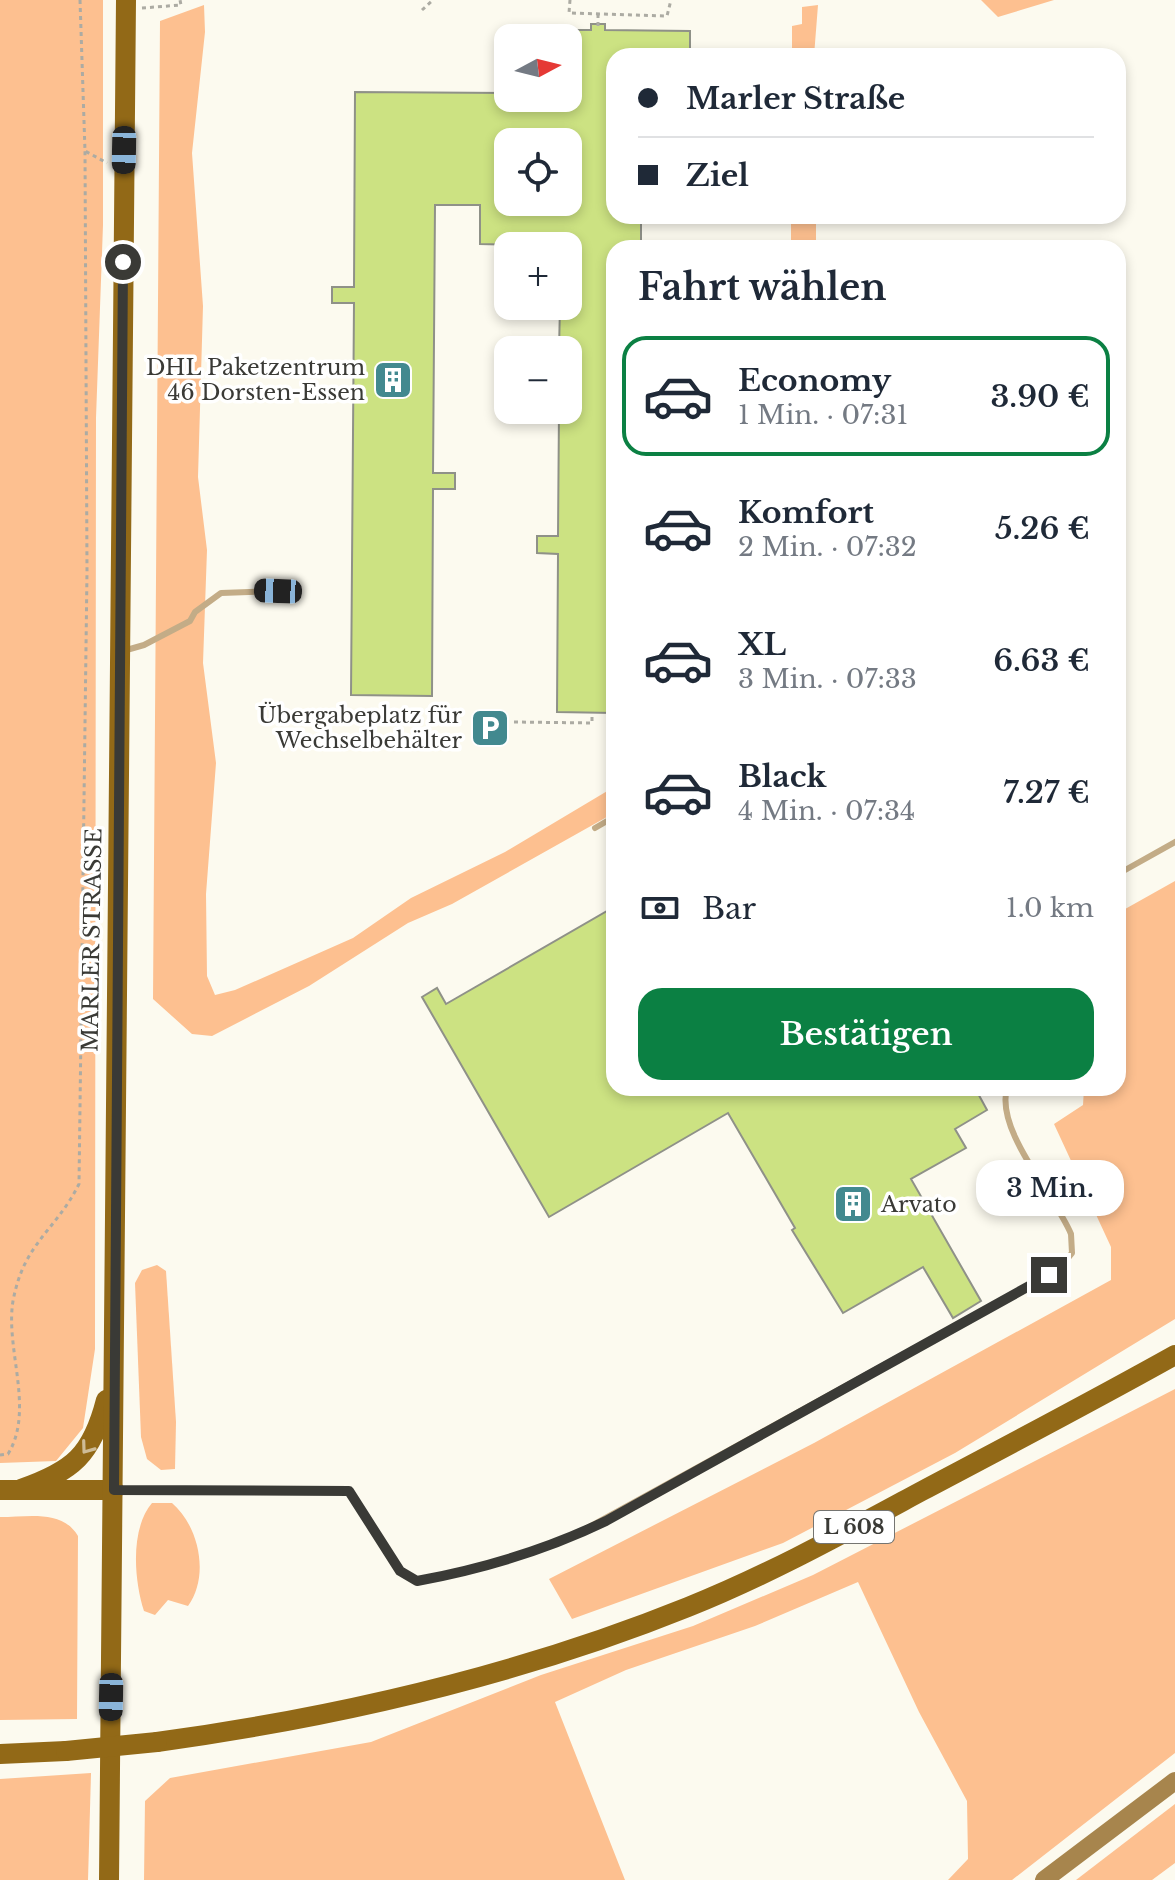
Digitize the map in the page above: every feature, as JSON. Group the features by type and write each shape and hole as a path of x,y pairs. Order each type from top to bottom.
{"main road":[{"name":"MARLER STRASSE","path":"109,1880 126,5"},
{"name":"L 608","path":"5,1754 157,1742 270,1726 408,1696 546,1658 689,1607 804,1554 1175,1355"},
{"path":"21,1489 51,1479 72,1465 90,1447 113,1375"},
{"path":"0,1490 114,1490"}],"street":[{"path":"1044,1880 1175,1781"}],"lane":[{"path":"119,653 144,645 190,621 195,612 221,593 278,591"},
{"path":"595,828 606,822"},
{"path":"1126,870 1175,842"},
{"path":"114,1490 349,1491 400,1571 417,1581 505,1561 569,1538 1059,1269 1072,1253 1071,1234 1013,1132 1005,1110 1006,1096"}],"path":[{"path":"0,1455 8,1454 19,1428 12,1305 21,1265 38,1238 68,1205 79,1184 87,571 85,151 80,0"},
{"path":"126,5 181,5 180,0"},
{"path":"422,10 433,0"},
{"path":"570,0 569,13 667,16 671,0"},
{"path":"598,13 598,30"},
{"path":"85,151 124,172"},
{"path":"514,722 592,723 592,713"}],"shaded area":[{"path":"0,0 103,0 103,225 96,418 95,1349 83,1428 56,1461 0,1463"},
{"path":"981,0 1054,0 998,17"},
{"path":"204,5 205,32 192,153 203,306 198,477 207,550 203,663 216,763 206,894 207,976 215,995 235,990 353,938 411,898 505,852 606,792 606,817 452,904 408,923 309,986 212,1036 192,1034 153,999 160,21"},
{"path":"818,5 815,48 792,48 792,26 802,24 802,7"},
{"path":"791,224 816,224 816,240 791,240"},
{"path":"1175,881 1175,1319 955,1453 783,1543 572,1619 549,1579 814,1443 1111,1280 1111,1247 1054,1124 1083,1105 1084,1096 1126,1096 1126,909"},
{"path":"157,1265 166,1271 176,1422 175,1469 161,1470 147,1459 141,1437 135,1283 142,1270"},
{"path":"1175,1389 1175,1753 1012,1880 948,1880 968,1859 967,1801 919,1712 858,1582 755,1626 626,1670 555,1702 625,1880 144,1880 145,1801 170,1778 371,1742 541,1675 693,1626 813,1575"},
{"path":"152,1503 172,1503 181,1513 195,1538 200,1566 195,1594 188,1606 168,1600 155,1615 144,1611 136,1570 140,1526"},
{"path":"0,1517 54,1518 71,1527 78,1536 77,1719 0,1720"},
{"path":"91,1773 88,1880 0,1880 0,1779"},
{"path":"1175,1804 1175,1863 1152,1880 1076,1880"}],"building":[{"name":"DHL Paketzentrum 46 Dorsten-Essen","path":"591,24 605,24 605,30 690,31 690,48 606,48 606,224 641,224 641,240 606,240 606,713 557,712 558,554 537,553 537,536 558,536 559,424 582,424 582,336 559,336 560,320 582,320 582,232 494,232 494,244 480,244 480,205 435,205 433,473 455,473 455,489 433,489 432,696 351,695 354,303 332,303 332,287 354,287 355,92 494,93 494,112 582,112 582,30 591,30"},
{"path":"606,912 606,1096 979,1096 987,1110 955,1129 966,1148 911,1179 981,1301 953,1318 923,1267 843,1313 792,1230 795,1228 728,1113 549,1217 422,997 437,988 446,1004"}],"place":[{"name":"DHL Paketzentrum 46 Dorsten-Essen","path":"393,380"},
{"name":"Übergabeplatz für Wechselbehälter","path":"490,728"},
{"name":"Arvato","path":"853,1204"}],"route":[{"path":"123,262 114,1490 349,1491 400,1571 417,1581 441,1576 505,1561 606,1521 1049,1275"}]}
